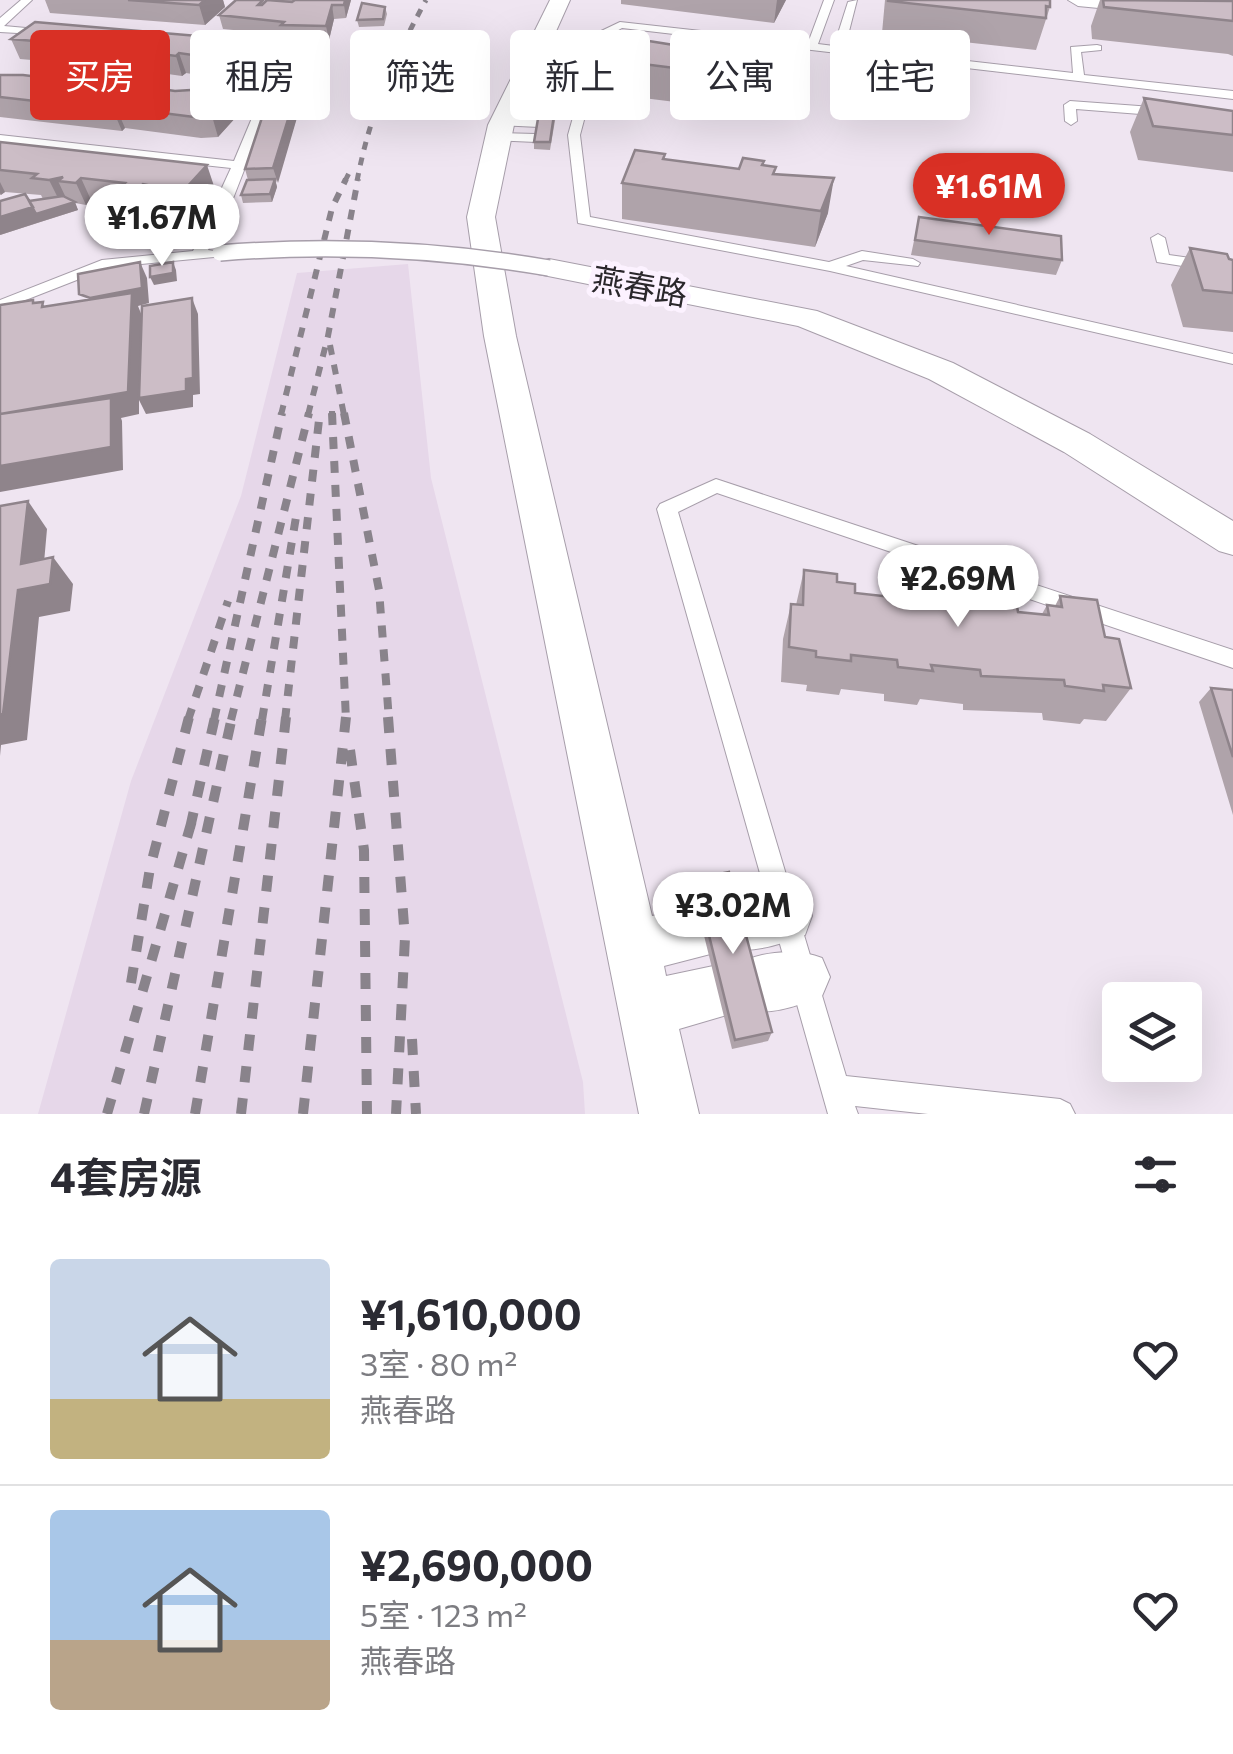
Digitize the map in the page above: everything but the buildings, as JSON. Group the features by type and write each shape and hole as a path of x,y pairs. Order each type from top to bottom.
{"street":[{"path":"560,0 519,130 481,217 500,336 669,1114"},
{"path":"1078,0 1233,16"},
{"name":"燕春路","path":"549,268 806,318 941,371 1077,443 1233,540"},
{"path":"632,946 742,925"},
{"path":"646,1008 758,985"}],"lane":[{"path":"812,46 829,0"},
{"path":"0,4 24,2"},
{"path":"0,26 24,2"},
{"path":"845,30 853,2"},
{"path":"830,48 620,25 602,35 570,131 583,220 830,268 1233,359"},
{"path":"0,26 30,30"},
{"path":"1078,77 1075,49 1097,48"},
{"path":"970,64 1233,95"},
{"path":"1071,120 1070,105 1174,113"},
{"path":"198,255 257,120"},
{"path":"0,139 239,165"},
{"path":"1158,238 1162,259 1233,269"},
{"name":"燕春路","path":"0,305 107,263 220,253 370,244 458,251 549,268"},
{"path":"830,268 862,254 913,262"},
{"path":"1060,1114 839,1101 758,985 742,925 667,508 716,486 1233,659"}],"shaded area":[{"path":"408,264 431,478 583,1082 585,1114 38,1114 131,781 241,496 297,273"}],"railway":[{"path":"357,181 384,88 426,0"},
{"path":"346,179 352,167"},
{"path":"281,415 332,208 346,179"},
{"path":"308,415 328,336 358,179"},
{"path":"330,345 344,415"},
{"path":"214,720 282,413"},
{"path":"231,720 309,413"},
{"path":"332,413 346,718"},
{"path":"344,413 379,590 389,720"},
{"path":"285,720 319,420"},
{"path":"262,720 296,517"},
{"path":"189,717 228,601"},
{"path":"131,983 150,868 189,717"},
{"path":"191,825 215,717"},
{"path":"144,1114 232,717"},
{"path":"195,1114 262,717"},
{"path":"241,1114 286,717"},
{"path":"388,717 405,938 396,1114"},
{"path":"303,1114 346,718"},
{"path":"350,750 364,850 367,1114"},
{"path":"191,825 193,817"},
{"path":"107,1114 191,825"},
{"path":"412,1039 416,1114"}]}
